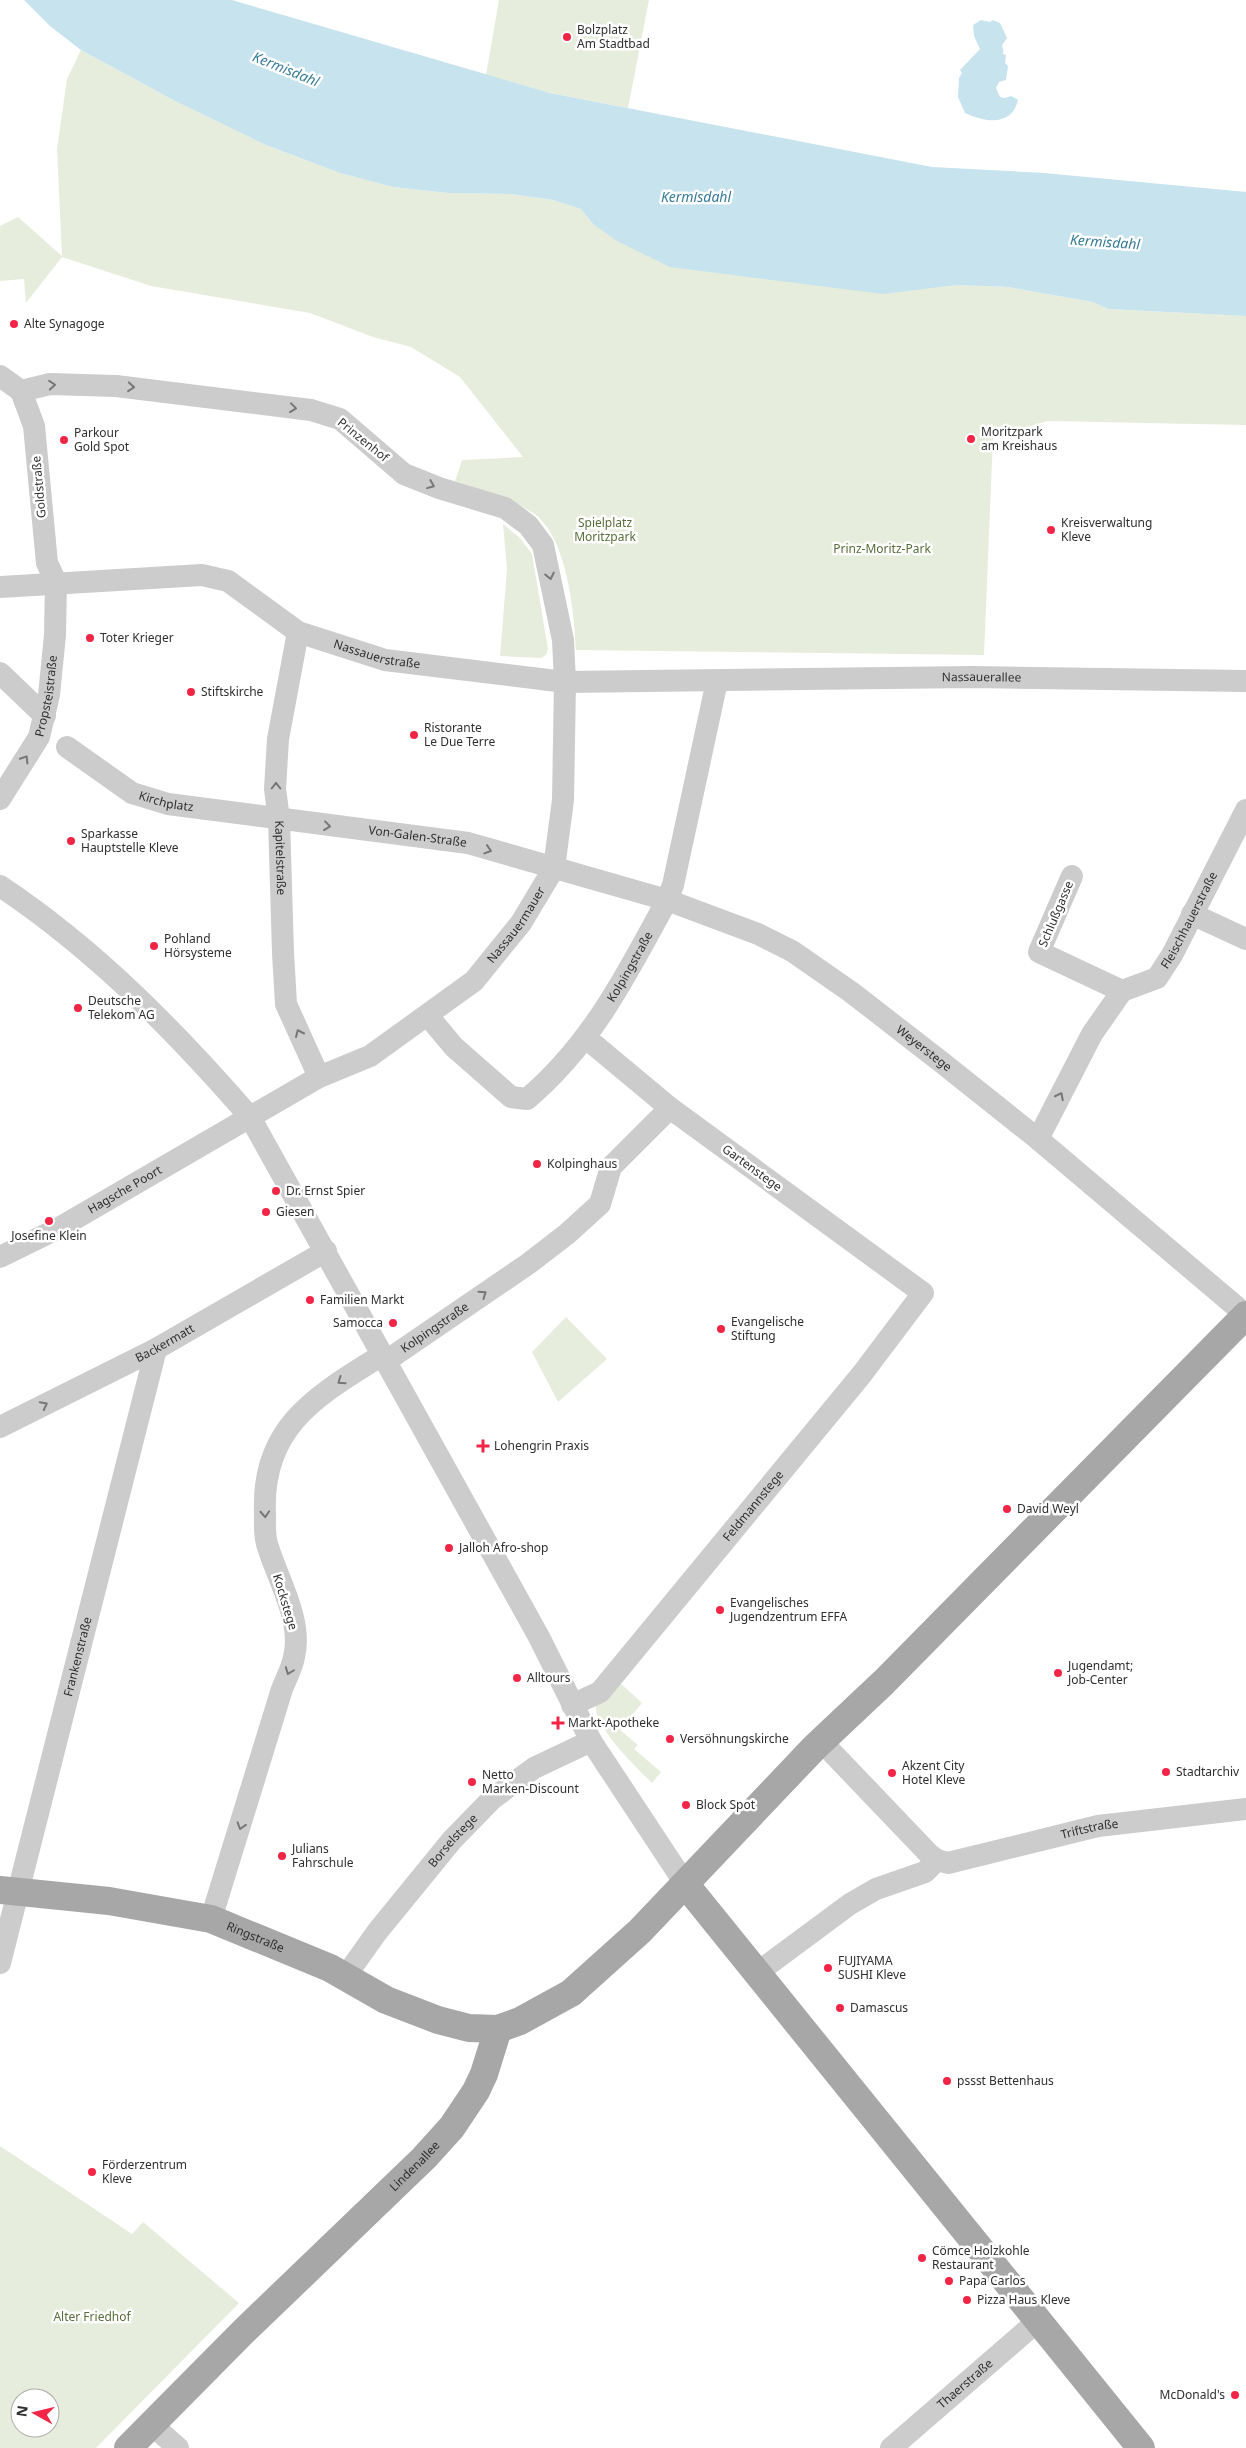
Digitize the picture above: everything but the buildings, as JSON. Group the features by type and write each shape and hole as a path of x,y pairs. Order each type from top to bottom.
{"main road":[{"path":"498,2030 543,2010 571,1993 606,1963 686,1885 822,1742 1246,1315"},
{"path":"686,1885 766,1966 1039,2320 1141,2448"},
{"name":"Ringstraße","path":"8,1890 109,1900 211,1919 321,1965 386,2000 438,2020 470,2028 498,2030"},
{"name":"Lindenallee","path":"128,2448 150,2424 424,2158 452,2127 476,2091 484,2074 498,2030"}],"street":[{"path":"0,376 21,391"},
{"name":"Prinzenhof","path":"21,391 50,384 116,386 311,410 340,419 404,474 439,488 505,508 528,526 543,545 563,640 565,682"},
{"name":"Goldstraße","path":"21,391 34,426 47,563 56,582"},
{"name":"Nassauerstraße","path":"0,587 202,574 228,581 298,632 385,660 565,682 716,681"},
{"name":"Propsteistraße","path":"0,799 39,737 45,716 55,636 56,582"},
{"name":"Kapitelstraße","path":"298,632 278,739 275,789 279,819 286,1004 319,1077"},
{"path":"0,673 45,716"},
{"name":"Nassauerallee","path":"716,681 983,677 1246,681"},
{"name":"Kolpingstraße","path":"428,1016 454,1047 511,1097 527,1099 546,1083 586,1038 616,994 673,886 716,681"},
{"name":"Nassauermauer","path":"319,1077 370,1056 474,981 521,923 554,868 563,800 565,682"},
{"name":"Kirchplatz","path":"67,748 132,793 168,804 279,819"},
{"name":"Fleischhauerstraße","path":"1122,991 1158,978 1172,956 1246,810"},
{"name":"Von-Galen-Straße","path":"279,819 468,843 554,868"},
{"name":"Weyerstege","path":"554,868 667,900 741,927 792,951 851,992 1038,1140 1246,1315"},
{"name":"Schlußgasse","path":"1072,876 1040,952 1122,991"},
{"path":"0,886 35,910 130,989 209,1070 250,1118 326,1251 539,1637 591,1741 686,1885"},
{"path":"1192,914 1246,939"},
{"path":"1038,1140 1092,1034 1122,991"},
{"name":"Gartenstege","path":"586,1038 670,1108 923,1293"},
{"name":"Hagsche Poort","path":"0,1257 59,1228 319,1077"},
{"name":"Kolpingstraße","path":"384,1358 528,1264 567,1234 600,1204 611,1167 670,1108"},
{"name":"Backermatt","path":"0,1427 156,1349 326,1251"},
{"name":"Feldmannstege","path":"572,1705 600,1692 862,1374 923,1293"},
{"name":"Frankenstraße","path":"0,1963 8,1890 52,1762 156,1349"},
{"name":"Kockstege","path":"211,1919 295,1656 296,1629 266,1544 264,1492 273,1456 280,1440 298,1413 341,1380 384,1358"},
{"name":"Borselstege","path":"345,1977 377,1932 452,1840 492,1800 534,1768 591,1741"},
{"path":"766,1966 850,1904 876,1889 924,1872 937,1860 822,1742"},
{"name":"Triftstraße","path":"937,1860 948,1863 1098,1826 1246,1809"},
{"name":"Thaerstraße","path":"891,2448 1039,2320"},
{"path":"150,2424 178,2448"}],"green space":[{"name":"Bolzplatz Am Stadtbad","path":"499,0 649,0 628,108 550,93 486,75"},
{"path":"81,50 175,101 266,145 340,173 393,187 448,193 511,194 553,200 581,209 593,224 956,285 1008,287 1093,302 1108,309 1246,316 1246,425 1047,421 993,438 984,655 576,650 573,615 566,576 561,556 545,524 533,513 515,503 455,481 462,460 523,457 460,377 411,347 373,337 310,313 151,286 62,257 26,303 24,279 0,281 0,226 18,217 62,256 57,149 67,79"},
{"path":"503,524 520,538 532,554 548,649 546,655 541,658 500,656 507,569"},
{"path":"566,1317 607,1359 558,1402 532,1352"},
{"path":"618,1681 642,1703 620,1730 638,1745 634,1749 661,1772 652,1783 618,1747 597,1714 596,1706"},
{"name":"Alter Friedhof","path":"0,2146 132,2234 143,2222 239,2303 96,2448 0,2448"}],"water":[{"name":"Kermisdahl","path":"24,0 232,0 550,93 932,167 1044,173 1246,192 1246,316 1108,309 1093,302 1008,287 956,285 883,294 670,267 617,241 593,224 581,209 553,200 511,194 448,193 393,187 340,173 266,145 175,101 81,50 50,26"},
{"path":"981,20 990,22 993,20 1000,23 1007,38 1002,45 1003,49 1013,61 1018,76 1018,99 1015,108 1010,115 1003,119 985,120 965,113 958,97 959,78 962,73 960,70 980,49 974,36 973,25"}],"pier":[{"path":"1007,41 1005,48 1014,54 1019,63 1022,102 1011,96 1000,97 996,88 999,82 1006,80 1008,66 1005,63 1006,55 1003,54 1004,44"}],"place":[{"name":"Bolzplatz Am Stadtbad","path":"567,37"},
{"name":"Alte Synagoge","path":"14,324"},
{"name":"Moritzpark am Kreishaus","path":"971,439"},
{"name":"Parkour Gold Spot","path":"64,440"},
{"name":"Kreisverwaltung Kleve","path":"1051,530"},
{"name":"Toter Krieger","path":"90,638"},
{"name":"Stiftskirche","path":"191,692"},
{"name":"Ristorante Le Due Terre","path":"414,735"},
{"name":"Sparkasse Hauptstelle Kleve","path":"71,841"},
{"name":"Pohland Hörsysteme","path":"154,946"},
{"name":"Deutsche Telekom AG","path":"78,1008"},
{"name":"Kolpinghaus","path":"537,1164"},
{"name":"Dr. Ernst Spier","path":"276,1191"},
{"name":"Giesen","path":"266,1212"},
{"name":"Josefine Klein","path":"49,1221"},
{"name":"Familien Markt","path":"310,1300"},
{"name":"Samocca","path":"393,1323"},
{"name":"Evangelische Stiftung","path":"721,1329"},
{"name":"Lohengrin Praxis","path":"483,1446"},
{"name":"David Weyl","path":"1007,1509"},
{"name":"Jalloh Afro-shop","path":"449,1548"},
{"name":"Evangelisches Jugendzentrum EFFA","path":"720,1610"},
{"name":"Jugendamt; Job-Center","path":"1058,1673"},
{"name":"Alltours","path":"517,1678"},
{"name":"Markt-Apotheke","path":"558,1723"},
{"name":"Versöhnungskirche","path":"670,1739"},
{"name":"Stadtarchiv","path":"1166,1772"},
{"name":"Akzent City Hotel Kleve","path":"892,1773"},
{"name":"Netto Marken-Discount","path":"472,1782"},
{"name":"Block Spot","path":"686,1805"},
{"name":"Julians Fahrschule","path":"282,1856"},
{"name":"FUJIYAMA SUSHI Kleve","path":"828,1968"},
{"name":"Damascus","path":"840,2008"},
{"name":"pssst Bettenhaus","path":"947,2081"},
{"name":"Förderzentrum Kleve","path":"92,2172"},
{"name":"Cömce Holzkohle Restaurant","path":"922,2258"},
{"name":"Papa Carlos","path":"949,2281"},
{"name":"Pizza Haus Kleve","path":"967,2300"},
{"name":"McDonald's","path":"1235,2395"}],"park label":[{"name":"Spielplatz Moritzpark","path":"605,530"},
{"name":"Prinz-Moritz-Park","path":"882,549"}]}
